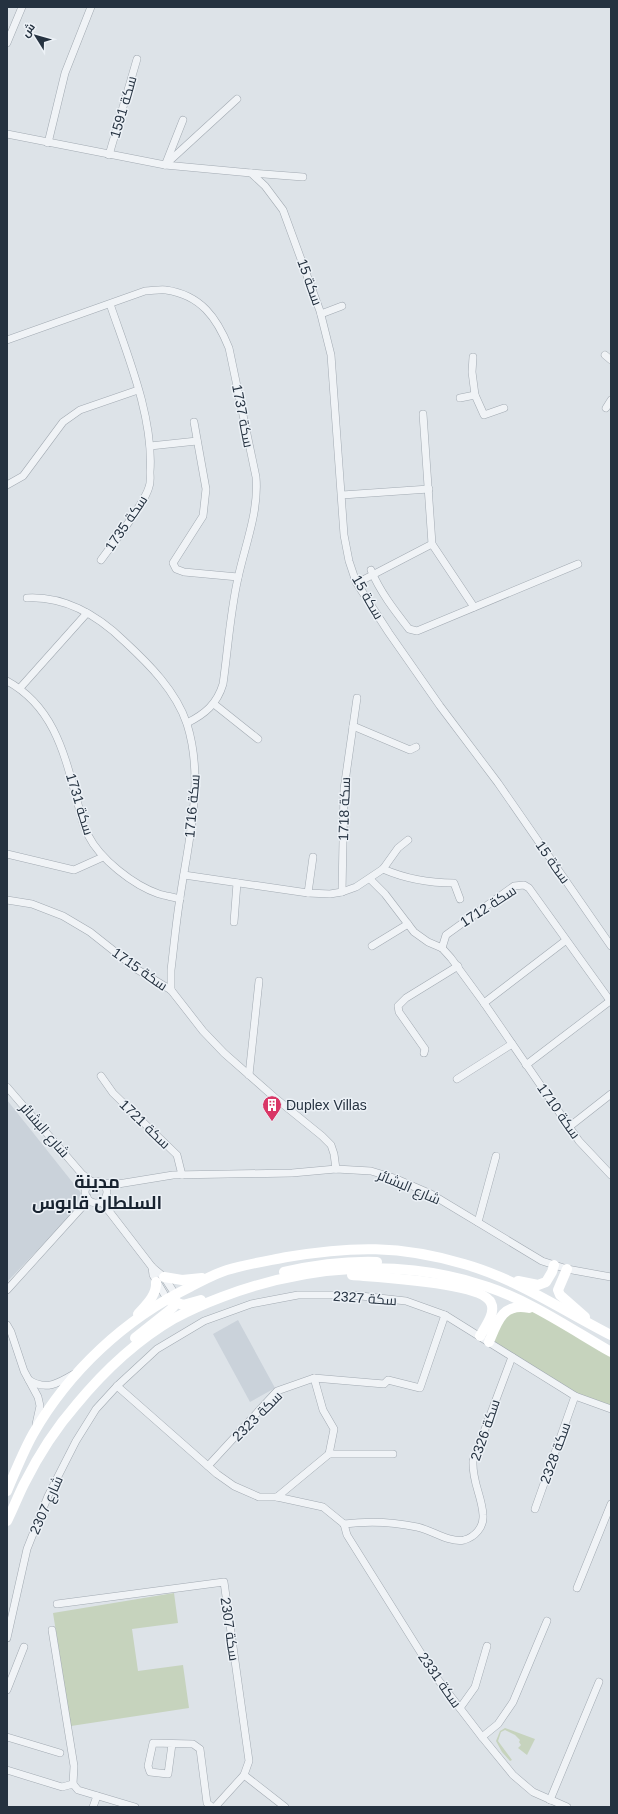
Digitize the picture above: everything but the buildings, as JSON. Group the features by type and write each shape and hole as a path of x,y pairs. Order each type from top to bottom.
{"main road":[{"path":"7,1490 33,1435 54,1402 77,1372 92,1356 126,1326 153,1295 160,1279 182,1280 214,1275 253,1263 314,1252 367,1248 408,1251 449,1260 503,1277 538,1285 546,1282 554,1265"},
{"path":"172,1299 183,1305 191,1304 224,1290 273,1274 332,1263 352,1261 404,1264 448,1272 459,1278"},
{"path":"55,1432 75,1405 116,1362 138,1343 175,1318 205,1304 248,1288 322,1272 371,1268 411,1269 459,1278 506,1294 547,1314 611,1352"},
{"path":"567,1269 558,1290 560,1295 597,1328"},
{"path":"322,1272 407,1279 447,1285 485,1296 491,1302 493,1309 484,1339"},
{"path":"126,1326 214,1275"},
{"path":"503,1277 611,1335"},
{"path":"7,1521 30,1474 55,1432 68,1405 98,1373 134,1339 170,1311 172,1299"},
{"path":"484,1339 500,1317 509,1308 518,1306 547,1314"}],"street":[{"path":"7,43 22,7"},
{"path":"48,143 65,73 91,7"},
{"name":"سكة 1591","path":"109,155 137,59"},
{"path":"165,165 237,99"},
{"path":"165,165 183,120"},
{"path":"7,134 165,165 303,177"},
{"name":"سكة 15","path":"251,173 265,186 283,210 321,314 331,355 344,535 349,561 357,583 440,706 498,783 611,946"},
{"name":"سكة 1737","path":"7,340 145,291 166,290 189,297 211,312 222,328 229,348 256,477 257,491 249,537 238,577 223,684 220,695 214,704 201,716 187,723"},
{"name":"سكة 1735","path":"101,560 143,500 150,486 150,446 138,390 110,304"},
{"path":"321,314 342,306"},
{"path":"605,354 611,360"},
{"path":"473,357 472,372 475,395 484,415 504,408"},
{"path":"7,485 23,476 63,422 80,410 138,390"},
{"path":"460,398 475,395"},
{"path":"606,408 611,400"},
{"path":"422,414 429,489 432,544 474,607"},
{"path":"194,422 206,489 203,516 172,563 176,569 184,572 238,577"},
{"path":"150,446 197,441"},
{"path":"342,495 429,489"},
{"path":"357,583 372,572 432,544"},
{"path":"372,572 390,603 409,630 417,631 578,564"},
{"name":"سكة 1716","path":"27,598 40,597 61,601 88,613 114,632 145,661 168,688 187,723 195,766 195,788 171,970 171,990"},
{"path":"20,688 88,613"},
{"name":"سكة 1731","path":"7,681 20,688 40,706 65,756 87,834 103,857 135,881 158,894 180,898"},
{"name":"سكة 1718","path":"342,892 344,789 357,698"},
{"path":"214,704 258,739"},
{"path":"353,726 410,750 416,747"},
{"path":"184,875 308,893 330,894 356,887 370,879 383,869 398,848 408,840"},
{"path":"7,854 74,870 103,857"},
{"path":"308,893 313,857"},
{"path":"383,869 397,876 415,880 433,883 454,883 460,899"},
{"name":"سكة 1710","path":"370,879 385,894 421,938 442,948 458,966 579,1141 611,1175"},
{"path":"234,922 238,883"},
{"name":"سكة 1712","path":"442,948 446,934 514,886 524,884 529,888 565,941 611,1001 526,1065"},
{"name":"سكة 1715","path":"7,900 32,904 63,916 90,932 138,970 171,990 203,1032 249,1075 331,1145 336,1170"},
{"path":"372,946 408,924"},
{"path":"484,1003 565,941"},
{"path":"424,1053 425,1049 399,1012 398,1006 406,998 458,966"},
{"path":"249,1075 259,981"},
{"path":"457,1079 512,1044"},
{"name":"سكة 1721","path":"101,1076 113,1093 177,1154 182,1175"},
{"name":"شارع البشائر","path":"8,1089 90,1184"},
{"path":"569,1127 611,1094"},
{"path":"478,1222 496,1156"},
{"name":"شارع البشائر","path":"102,1183 118,1184 139,1179 182,1175 292,1173 336,1170 371,1171 394,1178 431,1194 542,1261 567,1269 611,1277"},
{"path":"102,1202 107,1194 106,1188 102,1183 90,1184 85,1194 89,1200 102,1202 152,1267 153,1275 160,1279 172,1299"},
{"name":"شارع البشائر","path":"107,1194 118,1184"},
{"path":"7,1290 89,1200"},
{"name":"سكة 2327","path":"117,1386 158,1349 204,1321 251,1304 298,1295 352,1295 406,1301 445,1315 575,1396 611,1409"},
{"name":"سكة 2323","path":"208,1466 277,1391 314,1378 384,1384 388,1380 420,1388 445,1315"},
{"path":"7,1325 11,1332 24,1371 38,1397 40,1406 33,1435"},
{"name":"سكة 2326","path":"344,1524 365,1522 417,1527 451,1539 463,1540 474,1536 480,1528 483,1516 472,1474 473,1461 512,1357"},
{"path":"29,1380 40,1385 50,1385 56,1384 77,1372"},
{"path":"314,1378 323,1410 334,1429 330,1454"},
{"path":"117,1386 208,1466 234,1486 244,1492 259,1497 277,1497 323,1507 344,1524"},
{"name":"2307 شارع","path":"7,1638 27,1549 48,1496 76,1441 96,1409 117,1386"},
{"name":"سكة 2328","path":"535,1509 575,1396"},
{"path":"277,1497 330,1454 392,1454"},
{"path":"577,1588 611,1504"},
{"name":"سكة 2331","path":"344,1524 347,1536 436,1677 482,1737 513,1775 532,1792 567,1807"},
{"name":"سكة 2307","path":"57,1604 224,1582 249,1761 244,1775"},
{"path":"482,1737 498,1724 513,1702 547,1621"},
{"path":"52,1630 74,1766 72,1784"},
{"path":"460,1708 474,1687 488,1646"},
{"path":"7,1690 24,1647"},
{"path":"550,1800 599,1682"},
{"path":"7,1737 60,1753"},
{"path":"172,1744 168,1774 150,1772 148,1766 153,1743 193,1744 200,1749 207,1803 213,1807 244,1775 285,1807"},
{"path":"7,1770 62,1786 72,1784"},
{"path":"72,1784 78,1790 135,1807"},
{"path":"93,1807 97,1796"}],"shaded area":[{"path":"7,1100 81,1193 73,1213 7,1282"},
{"path":"238,1320 275,1388 250,1402 213,1334"}],"green space":[{"path":"509,1309 529,1309 611,1353 611,1408 576,1396 490,1342"},
{"path":"174,1593 178,1623 132,1629 138,1671 183,1665 189,1708 71,1726 53,1613"},
{"path":"505,1728 535,1739 527,1755 518,1748 521,1745 519,1742 520,1740 515,1735 505,1730 501,1732 498,1741 512,1760 510,1761 502,1752 496,1741 500,1731"}],"place":[{"name":"Duplex Villas","path":"272,1122"}],"district":[{"name":"مدينة السلطان قابوس","path":"97,1192"}]}
